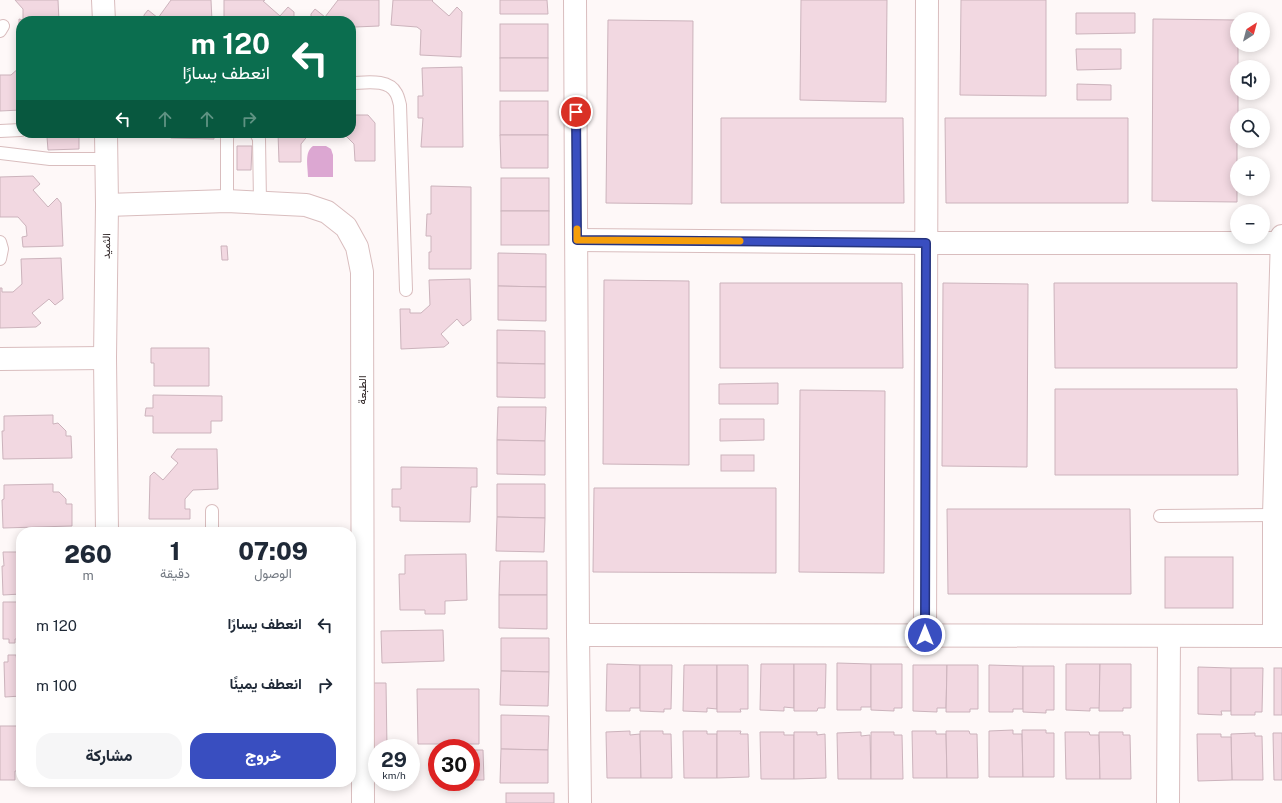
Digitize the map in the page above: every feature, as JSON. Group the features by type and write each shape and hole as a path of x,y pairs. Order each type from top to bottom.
{"street":[{"path":"104,0 104,16"},
{"path":"575,0 580,803"},
{"path":"925,635 927,0"},
{"name":"الثميد","path":"106,138 107,205 105,358 107,527"},
{"name":"الطبعة","path":"107,205 227,201 306,204 327,212 346,227 357,247 362,272 357,775 363,803"},
{"path":"577,240 926,243 1282,240 1274,515 1278,636 578,635"},
{"path":"0,359 105,358"},
{"path":"1168,637 1168,803"}],"lane":[{"path":"356,83 385,84 392,88 396,93 400,105 406,290"},
{"path":"0,131 16,130"},
{"path":"227,138 227,201"},
{"path":"258,138 260,202"},
{"path":"0,153 50,159 106,159"},
{"path":"0,242 2,249 0,259"},
{"path":"212,511 212,527"},
{"path":"1160,516 1274,515"}],"shaded area":[{"path":"313,146 326,146 331,149 333,155 333,177 308,177 307,156 308,152"}],"building":[{"path":"15,0 58,0 59,16 23,16 23,9"},
{"path":"171,0 211,0 212,16 159,16"},
{"path":"224,0 265,0 263,1 280,16 224,16"},
{"path":"338,0 379,0 379,26 356,27 356,16 326,16"},
{"path":"393,0 433,0 432,1 449,16 457,7 462,12 461,57 420,55 421,30 417,27 391,25"},
{"path":"500,0 547,0 548,14 500,14"},
{"path":"801,0 887,0 886,102 800,100"},
{"path":"961,0 1046,0 1046,96 960,95"},
{"path":"288,7 294,12 294,16 280,16"},
{"path":"315,9 324,16 311,16"},
{"path":"148,10 156,16 144,16"},
{"path":"1076,13 1135,13 1135,33 1076,34"},
{"path":"1153,19 1230,20 1230,52 1238,52 1238,60 1230,60 1230,100 1238,100 1238,108 1230,108 1230,148 1237,148 1237,156 1230,156 1230,196 1237,196 1237,202 1152,201"},
{"path":"608,20 693,21 692,204 606,203"},
{"path":"500,24 548,24 548,58 500,58"},
{"path":"1076,49 1121,49 1121,69 1077,70"},
{"path":"500,58 548,58 548,91 500,91"},
{"path":"462,67 463,147 421,147 423,118 418,118 418,96 423,96 422,68"},
{"path":"16,71 16,110 0,111 0,75 11,75"},
{"path":"1077,84 1111,85 1111,100 1077,100"},
{"path":"500,101 548,101 548,135 500,135"},
{"path":"356,115 368,115 375,123 375,161 355,161 354,144 348,138 356,138"},
{"path":"721,118 903,118 904,203 721,203"},
{"path":"945,118 1128,118 1128,203 946,203"},
{"path":"500,135 548,135 548,168 501,168"},
{"path":"47,138 79,138 79,149 48,150"},
{"path":"171,138 214,138 214,139"},
{"path":"278,138 306,138 301,144 301,162 279,162"},
{"path":"237,146 252,146 251,170 237,170"},
{"path":"33,176 40,184 33,190 48,207 57,198 61,203 63,246 23,247 22,237 27,236 26,226 18,217 0,217 0,177"},
{"path":"501,178 549,178 549,211 501,211"},
{"path":"431,186 471,187 471,269 429,269 431,236 426,236 427,214 431,214"},
{"path":"501,211 549,211 549,245 501,245"},
{"path":"221,246 227,246 228,260 222,260"},
{"path":"498,253 546,254 546,287 498,286"},
{"path":"61,258 63,299 55,305 49,299 32,313 41,323 36,327 0,328 0,288 2,288 2,292 13,292 22,284 21,259"},
{"path":"470,279 471,320 463,326 457,319 441,334 449,343 444,347 401,349 400,309 410,309 410,313 421,313 430,305 429,280"},
{"path":"604,280 689,281 689,465 603,464"},
{"path":"720,283 902,283 903,368 720,368"},
{"path":"943,283 1028,284 1027,467 942,466"},
{"path":"1054,283 1237,283 1237,368 1055,368"},
{"path":"498,286 546,287 546,321 498,320"},
{"path":"497,330 545,331 545,364 497,363"},
{"path":"151,348 209,348 209,386 154,386 154,363 151,363"},
{"path":"497,363 545,364 545,398 497,397"},
{"path":"778,383 778,404 719,404 719,384"},
{"path":"1055,389 1237,389 1238,475 1055,475"},
{"path":"800,390 885,391 884,573 799,572"},
{"path":"153,395 222,396 222,421 211,421 211,433 153,433 153,416 145,416 146,408 153,408"},
{"path":"498,407 546,407 545,441 497,440"},
{"path":"53,415 53,424 58,423 66,431 66,436 71,436 72,458 3,459 2,431 4,431 4,416"},
{"path":"720,419 764,419 764,440 720,441"},
{"path":"497,440 545,441 545,475 497,474"},
{"path":"177,449 217,449 218,489 193,490 185,499 185,509 190,509 190,519 149,519 150,476 154,472 163,480 178,463 171,457"},
{"path":"721,455 754,455 754,471 721,471"},
{"path":"401,467 477,468 477,487 471,487 470,522 400,521 400,507 392,507 392,489 401,489"},
{"path":"53,484 53,492 59,492 66,499 66,504 72,504 72,526 3,528 2,500 4,499 4,485"},
{"path":"497,484 545,484 545,518 497,517"},
{"path":"594,488 776,488 776,573 593,572"},
{"path":"947,509 1130,509 1131,594 948,594"},
{"path":"497,517 545,518 544,552 496,551"},
{"path":"3,552 16,552 16,594 3,595 2,566 4,566"},
{"path":"466,554 467,600 445,601 445,614 425,614 425,610 400,610 399,574 405,574 405,555"},
{"path":"1165,557 1233,557 1233,608 1165,608"},
{"path":"500,561 547,561 547,595 499,595"},
{"path":"499,595 547,595 547,629 499,628"},
{"path":"3,602 16,602 15,643 9,643 9,639 3,639"},
{"path":"443,630 444,661 382,663 381,631"},
{"path":"501,638 549,638 549,672 501,671"},
{"path":"8,655 16,655 16,696 5,697 4,662 8,662"},
{"path":"837,663 871,664 871,707 861,707 861,710 837,710"},
{"path":"607,664 640,665 640,708 630,708 630,711 606,711"},
{"path":"761,664 794,664 794,708 784,707 784,711 760,710"},
{"path":"794,664 826,664 825,708 818,708 817,711 794,711"},
{"path":"871,664 902,664 902,708 894,708 894,711 871,710"},
{"path":"1066,664 1100,664 1100,708 1090,708 1090,711 1066,710"},
{"path":"1100,664 1131,664 1131,708 1123,708 1123,711 1099,711"},
{"path":"640,665 672,665 671,709 664,709 664,712 640,711"},
{"path":"684,665 717,665 717,709 707,708 707,712 683,711"},
{"path":"717,665 748,665 748,709 740,709 741,712 717,712"},
{"path":"913,665 947,665 946,708 937,708 937,712 913,711"},
{"path":"947,665 978,665 978,709 970,709 970,712 946,712"},
{"path":"989,665 1023,666 1023,709 1013,709 1013,712 989,712"},
{"path":"1023,666 1054,666 1054,710 1046,710 1046,713 1023,712"},
{"path":"1198,667 1231,668 1231,711 1221,711 1222,715 1198,714"},
{"path":"1231,668 1263,668 1262,712 1255,712 1255,715 1231,715"},
{"path":"1274,668 1282,668 1282,715 1274,715"},
{"path":"501,671 549,672 548,706 500,705"},
{"path":"373,683 386,683 387,739 374,739"},
{"path":"417,689 479,689 479,739 428,739 428,744 420,744 420,739 418,739"},
{"path":"501,715 549,716 548,750 501,749"},
{"path":"0,726 16,726 15,780 0,780"},
{"path":"1013,730 1013,734 1022,734 1023,777 989,777 989,731"},
{"path":"1022,730 1046,730 1046,733 1054,733 1054,777 1023,777"},
{"path":"630,731 630,735 640,734 641,778 607,778 606,732"},
{"path":"640,731 663,731 663,734 671,734 672,778 641,778"},
{"path":"683,731 707,731 707,734 717,734 717,778 684,778"},
{"path":"717,731 741,731 740,734 748,734 749,777 717,778"},
{"path":"912,731 936,731 936,734 946,734 947,778 913,778"},
{"path":"946,731 969,731 970,734 977,734 978,778 947,778"},
{"path":"760,732 784,732 784,735 794,735 794,779 761,779"},
{"path":"794,732 817,732 817,735 825,734 826,778 794,779"},
{"path":"861,732 861,736 870,735 871,779 838,779 837,733"},
{"path":"871,732 894,732 894,735 902,735 903,779 871,779"},
{"path":"1065,732 1089,732 1090,735 1099,735 1100,779 1066,779"},
{"path":"1099,732 1123,732 1123,735 1130,735 1131,779 1100,779"},
{"path":"1255,733 1255,736 1262,736 1263,780 1232,780 1231,734"},
{"path":"1273,733 1282,733 1282,780 1274,780"},
{"path":"1197,734 1221,734 1221,737 1231,737 1232,780 1198,781"},
{"path":"501,749 548,750 548,783 500,783"},
{"path":"480,750 483,750 484,780 480,780"},
{"path":"506,793 554,793 554,803 506,803"}],"slow traffic":[{"path":"577,229 577,240 740,241"}],"route":[{"path":"576,112 577,240 926,243 925,635"}]}
